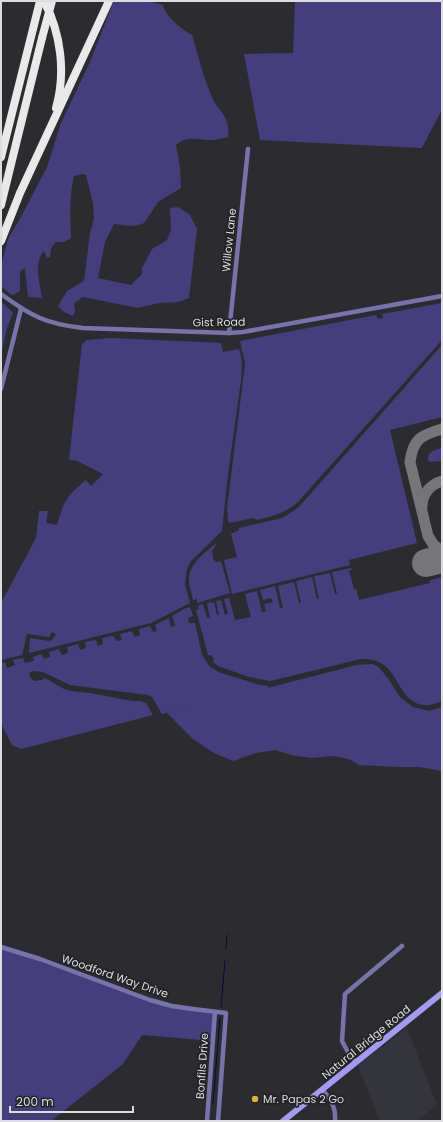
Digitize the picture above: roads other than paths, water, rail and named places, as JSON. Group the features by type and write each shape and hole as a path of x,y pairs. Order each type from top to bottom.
{"highway":[{"path":"1,157 40,1"},
{"path":"44,1 56,28 61,62 59,95 51,126"},
{"path":"1,205 52,1"},
{"path":"1,241 20,193 109,1"}],"main road":[{"name":"Natural Bridge Road","path":"283,1121 442,993"}],"street":[{"name":"Willow Lane","path":"228,333 248,149"},
{"name":"Gist Road","path":"1,294 21,309 49,322 62,326 228,333 243,332 442,296"},
{"path":"1,389 21,309"},
{"path":"356,1062 342,1041 345,994 402,946"},
{"name":"Woodford Way Drive","path":"1,947 40,959 150,1000 172,1006 226,1013"},
{"name":"Bonfils Drive","path":"207,1121 215,1012"},
{"name":"Bonfils Drive","path":"218,1121 226,1013"},
{"path":"323,1090 333,1104 336,1112 335,1121"}],"waterway":[{"path":"226,949 227,935"},
{"path":"221,1007 225,961"},
{"path":"213,1103 220,1018"}],"place":[{"name":"Mr. Papas 2 Go","path":"255,1099"}]}
